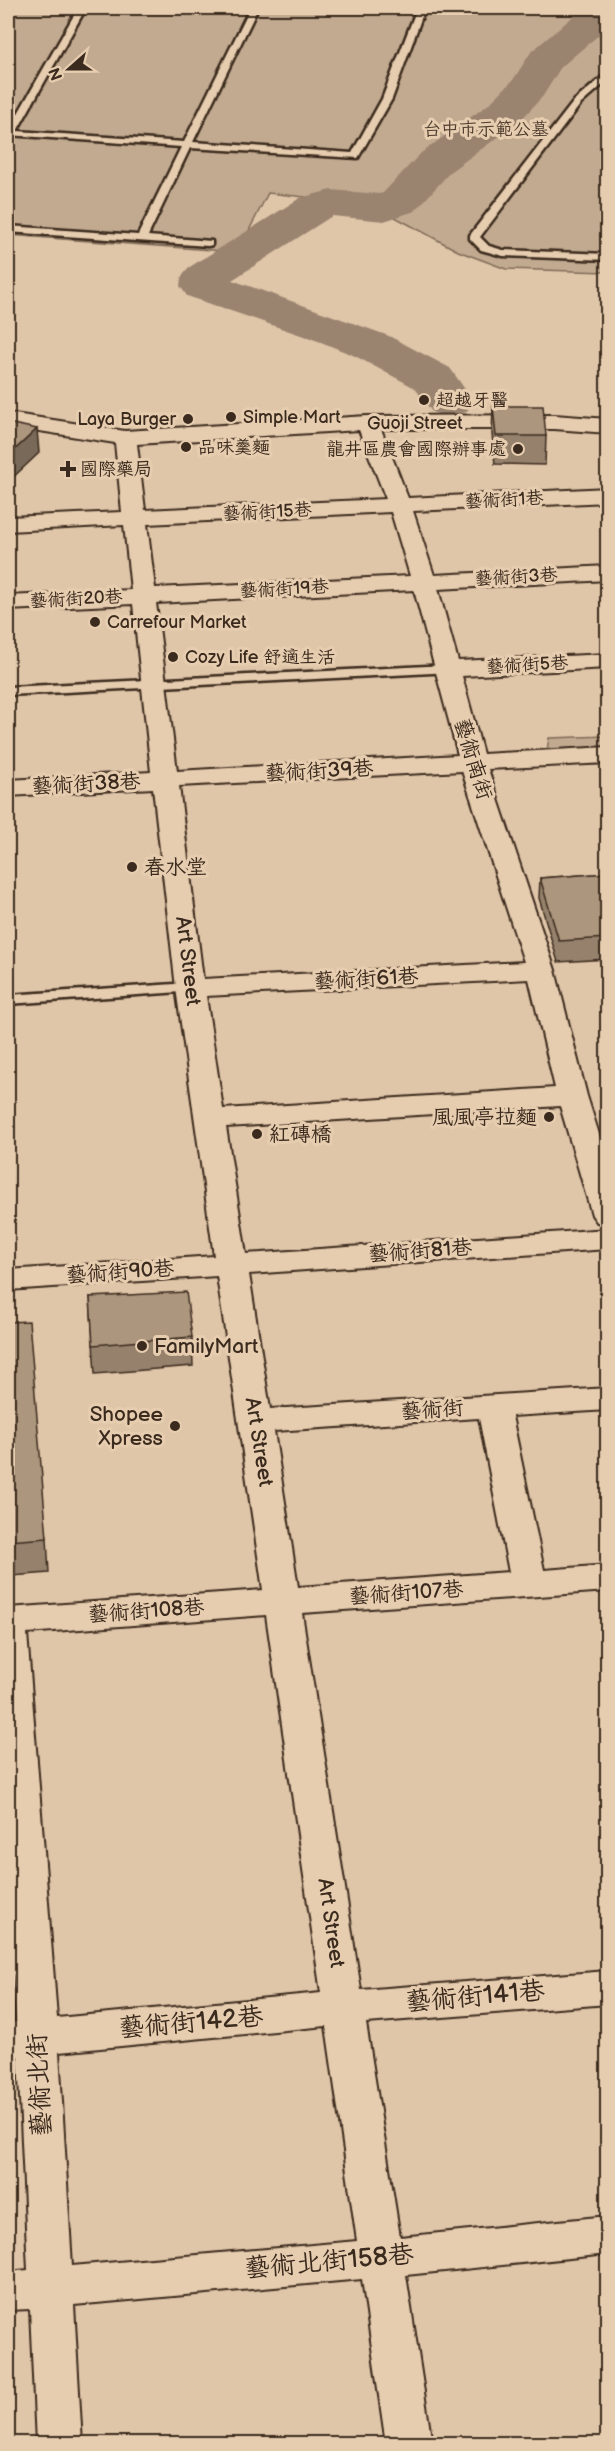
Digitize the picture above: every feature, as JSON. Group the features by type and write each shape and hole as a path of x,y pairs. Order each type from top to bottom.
{"street":[{"name":"Guoji Street","path":"8,420 125,438 367,423 554,422 608,426"},
{"name":"藝術南街","path":"367,423 400,505 424,582 473,764 542,970 572,1096 608,1215"},
{"name":"Art Street","path":"125,438 190,988 409,2444"},
{"name":"藝術街1巷","path":"400,505 608,495"},
{"name":"藝術街15巷","path":"8,524 400,505"},
{"name":"藝術街3巷","path":"424,582 608,573"},
{"name":"藝術街19巷","path":"144,596 424,582"},
{"name":"藝術街20巷","path":"8,603 144,596"},
{"name":"藝術街5巷","path":"447,669 608,661"},
{"name":"藝術街39巷","path":"165,779 608,755"},
{"name":"藝術街38巷","path":"8,788 165,779"},
{"name":"藝術街61巷","path":"190,988 542,970"},
{"path":"210,1119 572,1096"},
{"name":"藝術街81巷","path":"232,1263 608,1239"},
{"name":"藝術街90巷","path":"8,1280 232,1263"},
{"name":"藝術街","path":"256,1421 608,1399"},
{"path":"493,1406 529,1584"},
{"name":"藝術街107巷","path":"283,1602 608,1578"},
{"name":"藝術街108巷","path":"8,1621 283,1602"},
{"name":"藝術北街","path":"8,1621 23,2039 51,2286 59,2444"},
{"name":"藝術街141巷","path":"343,2008 608,1987"},
{"name":"藝術街142巷","path":"23,2039 343,2008"},
{"name":"藝術北街158巷","path":"8,2291 608,2235"}],"lane":[{"path":"82,8 10,133 355,156 387,99 421,8"},
{"path":"141,239 254,8"},
{"path":"608,75 577,103 474,237 485,248 503,253 608,257"},
{"path":"8,229 208,243"},
{"path":"8,691 447,669"},
{"path":"8,1000 190,988"}],"green space":[{"name":"台中市示範公墓","path":"8,8 607,8 607,272 506,269 458,251 371,204 268,193 238,252 8,235"},
{"path":"607,736 607,765 545,763 549,738"}],"building":[{"path":"493,406 543,406 546,436 496,436"},
{"path":"8,423 37,429 8,456"},
{"path":"608,873 608,938 559,941 540,878"},
{"path":"186,1292 192,1337 93,1345 90,1297"},
{"path":"29,1321 47,1538 9,1541 8,1322"}],"waterway":[{"path":"449,402 433,378 372,346 338,332 203,286 204,278 316,207 331,203 384,208 399,202 436,162 504,113 529,87 545,60 606,8"}],"place":[{"name":"超越牙醫","path":"424,400"},
{"name":"Simple Mart","path":"231,417"},
{"name":"Laya Burger","path":"188,419"},
{"name":"品味羹麵","path":"186,447"},
{"name":"龍井區農會國際辦事處","path":"518,449"},
{"name":"國際藥局","path":"68,469"},
{"name":"Carrefour Market","path":"95,622"},
{"name":"Cozy Life 舒適生活","path":"173,657"},
{"name":"春水堂","path":"132,867"},
{"name":"風風亭拉麵","path":"549,1117"},
{"name":"紅磚橋","path":"257,1134"},
{"name":"FamilyMart","path":"142,1346"},
{"name":"Shopee Xpress","path":"175,1426"}]}
